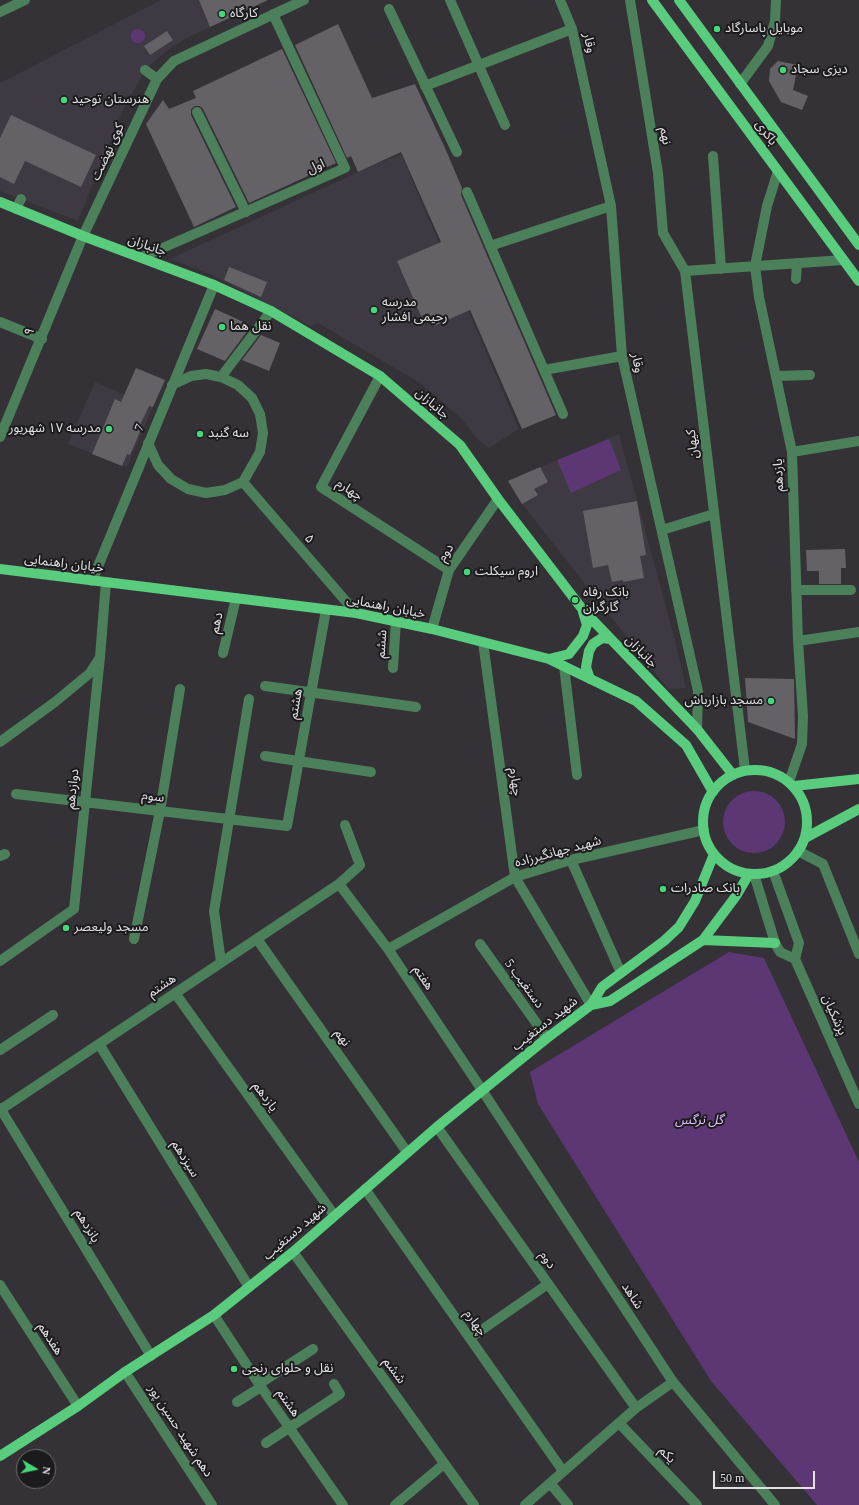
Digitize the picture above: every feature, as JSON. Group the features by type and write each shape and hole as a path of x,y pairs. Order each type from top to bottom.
{"main road":[{"name":"باکری","path":"652,0 843,260 858,278"},
{"name":"باکری","path":"679,0 859,245"},
{"name":"جانبازان","path":"0,202 83,236 214,285 271,311 380,376 460,445 498,499 583,610 697,729 733,775"},
{"name":"خیابان راهنمایی","path":"0,569 356,613 432,629 549,660 636,701 686,745 713,792"},
{"path":"549,660 569,654 583,636 587,625 583,610"},
{"path":"590,679 586,667 589,651 593,644 602,638 610,639"},
{"path":"745,770 768,771 791,784 802,798 806,811 807,825 805,838 798,851 783,866 773,871 751,874 733,869 714,854 707,842 703,816 706,803 722,782 745,770"},
{"path":"791,784 859,779"},
{"path":"805,838 859,809"},
{"path":"591,1005 602,987 664,941 679,927 695,901 714,854"},
{"path":"591,1005 610,1001 703,940 751,874"},
{"path":"703,940 775,943"},
{"name":"شهید دستغیب","path":"0,1456 78,1406 125,1372 214,1315 293,1252 437,1127 547,1038 591,1005"}],"street":[{"path":"0,12 25,0"},
{"name":"کوی نهضت","path":"83,236 157,78 174,61 304,0"},
{"path":"450,0 505,125"},
{"name":"وقار","path":"560,0 572,29 611,206 622,356 698,691 697,729"},
{"name":"نهم","path":"630,0 658,173 663,233 685,271"},
{"path":"740,84 768,46 775,21 776,0"},
{"path":"389,9 457,152"},
{"name":"اول","path":"142,257 345,168 273,14"},
{"path":"425,86 572,29"},
{"path":"145,70 157,78"},
{"path":"197,112 246,212"},
{"path":"713,156 721,269"},
{"name":"یازدهم","path":"778,172 767,206 755,266 759,297 792,452 798,641 803,716 802,744 791,784"},
{"path":"467,192 563,414"},
{"path":"16,209 21,199"},
{"path":"490,246 611,206"},
{"name":"۹","path":"0,437 4,419 42,338 83,236"},
{"path":"685,271 843,260"},
{"path":"796,279 797,263"},
{"name":"کیهان","path":"685,271 745,770"},
{"name":"7","path":"92,581 214,285"},
{"path":"221,376 271,311"},
{"path":"0,322 42,338"},
{"path":"544,370 622,356"},
{"path":"148,443 158,465 171,479 188,489 206,493 225,490 243,482 260,452 263,433 260,414 252,398 238,385 221,376 206,374 191,376 172,385"},
{"path":"776,376 810,374"},
{"name":"چهارم","path":"380,376 321,487 449,570"},
{"path":"792,452 859,441"},
{"name":"۵","path":"243,482 356,613"},
{"name":"دوم","path":"432,629 449,570 498,499"},
{"path":"662,530 714,514"},
{"name":"دوازدهم","path":"0,961 74,909 100,657 106,582"},
{"path":"796,590 851,590"},
{"name":"دهم","path":"224,653 236,598"},
{"name":"هشتم","path":"287,826 326,610"},
{"name":"ششم","path":"393,668 396,621"},
{"path":"798,641 859,632"},
{"name":"چهارم","path":"483,642 515,877"},
{"path":"0,742 90,673 100,657"},
{"path":"564,666 577,774"},
{"path":"265,686 312,691 416,707"},
{"path":"134,939 160,811 180,690"},
{"path":"221,962 214,911 249,700"},
{"path":"265,756 371,772"},
{"name":"سوم","path":"16,794 287,826"},
{"name":"هشتم","path":"0,1109 339,884 360,865 346,825"},
{"name":"شهید جهانگیرزاده","path":"388,949 515,877 571,860 704,830"},
{"path":"798,851 823,864 859,954"},
{"path":"571,860 621,973"},
{"path":"751,874 775,943 780,952 795,959 799,943 773,871"},
{"path":"515,877 591,1005"},
{"name":"هفتم","path":"339,884 388,949 482,1090"},
{"name":"نهم","path":"257,939 407,1152"},
{"name":"دستغیب 5","path":"480,944 547,1038"},
{"name":"پزشکیان","path":"795,959 859,1104"},
{"name":"یازدهم","path":"175,994 334,1215"},
{"path":"0,1050 52,1015"},
{"name":"سیزدهم","path":"99,1044 249,1287"},
{"name":"شاهد","path":"482,1090 673,1382 775,1505"},
{"name":"پانزدهم","path":"0,1109 151,1356"},
{"name":"دوم","path":"437,1127 636,1408"},
{"name":"چهارم","path":"365,1189 563,1471"},
{"name":"ششم","path":"293,1252 474,1505"},
{"path":"470,1338 548,1284"},
{"name":"هفدهم","path":"0,1285 78,1406"},
{"name":"هشتم","path":"214,1315 260,1386 343,1505"},
{"path":"237,1402 313,1349"},
{"name":"دهم شهید حسین پور","path":"125,1372 212,1505"},
{"path":"525,1505 636,1408 673,1382"},
{"path":"266,1443 340,1394 334,1384"},
{"name":"یکم","path":"619,1423 697,1505"},
{"path":"395,1505 444,1464"},
{"path":"550,1483 568,1505"}],"shaded area":[{"name":"هنرستان توحید","path":"161,0 268,0 187,38 165,52 145,70 122,112 78,221 0,191 0,83"},
{"name":"مدرسه رحیمی افشار","path":"401,154 519,429 489,448 479,441 461,418 420,383 318,323 310,326 210,274 170,259 358,172"},
{"name":"مدرسه ۱۷ شهریور","path":"95,382 153,407 127,467 68,444"},
{"path":"619,434 675,640 686,688 668,689 522,504 508,481"}],"green space":[{"path":"135,29 141,29 145,33 145,39 141,43 135,43 131,39 131,33"},
{"path":"609,439 621,470 571,493 557,460"},
{"path":"754,791 771,796 776,800 780,805 785,822 780,839 776,844 771,848 754,853 737,848 732,844 728,839 723,822 728,805 732,800 737,796"},
{"name":"گل نرگس","path":"729,952 764,958 859,1162 859,1505 817,1505 711,1381 538,1104 530,1072"}],"building":[{"name":"کارگاه","path":"199,0 268,0 210,27"},
{"path":"338,24 372,98 415,84 445,148 462,188 461,195 556,415 522,429 470,310 434,326 428,313 421,316 397,261 441,242 401,152 358,172 351,156 347,158 295,45"},
{"path":"167,31 173,40 150,55 144,46"},
{"path":"282,49 336,163 249,203 203,109 200,106 195,106 191,109 191,115 236,207 194,227 146,124 163,100 169,109 196,98 193,91"},
{"path":"778,61 798,65 793,90 808,96 802,110 781,102 769,81 770,69"},
{"name":"هنرستان توحید","path":"11,115 96,155 81,187 25,161 14,184 0,177 0,138"},
{"path":"229,267 267,282 261,297 224,280"},
{"path":"215,309 248,324 246,330 248,330 225,361 197,349"},
{"path":"261,335 280,343 269,371 242,360"},
{"path":"136,368 165,380 153,407 149,406 140,425 142,427 130,455 127,454 122,466 92,454 115,399 121,402"},
{"path":"540,467 548,482 534,489 538,495 522,504 508,481"},
{"path":"637,501 646,555 640,556 644,578 623,582 623,580 612,582 608,565 593,568 583,511"},
{"path":"845,549 846,568 841,568 841,584 819,584 819,571 807,571 806,550"},
{"name":"مسجد بازارباش","path":"745,678 794,679 795,739 748,722"}],"place":[{"name":"کارگاه","path":"222,14"},
{"name":"موبایل پاسارگاد","path":"717,29"},
{"name":"دیزى سجاد","path":"783,70"},
{"name":"هنرستان توحید","path":"64,100"},
{"name":"مدرسه رحیمی افشار","path":"374,310"},
{"name":"نقل هما","path":"222,327"},
{"name":"مدرسه ۱۷ شهریور","path":"109,429"},
{"name":"سه گنبد","path":"200,434"},
{"name":"اروم سیکلت","path":"467,572"},
{"name":"بانک رفاه گارگران","path":"575,600"},
{"name":"مسجد بازارباش","path":"771,701"},
{"name":"بانک صادرات","path":"663,889"},
{"name":"مسجد ولیعصر","path":"66,928"},
{"name":"نقل و حلوای رنجی","path":"234,1369"}]}
